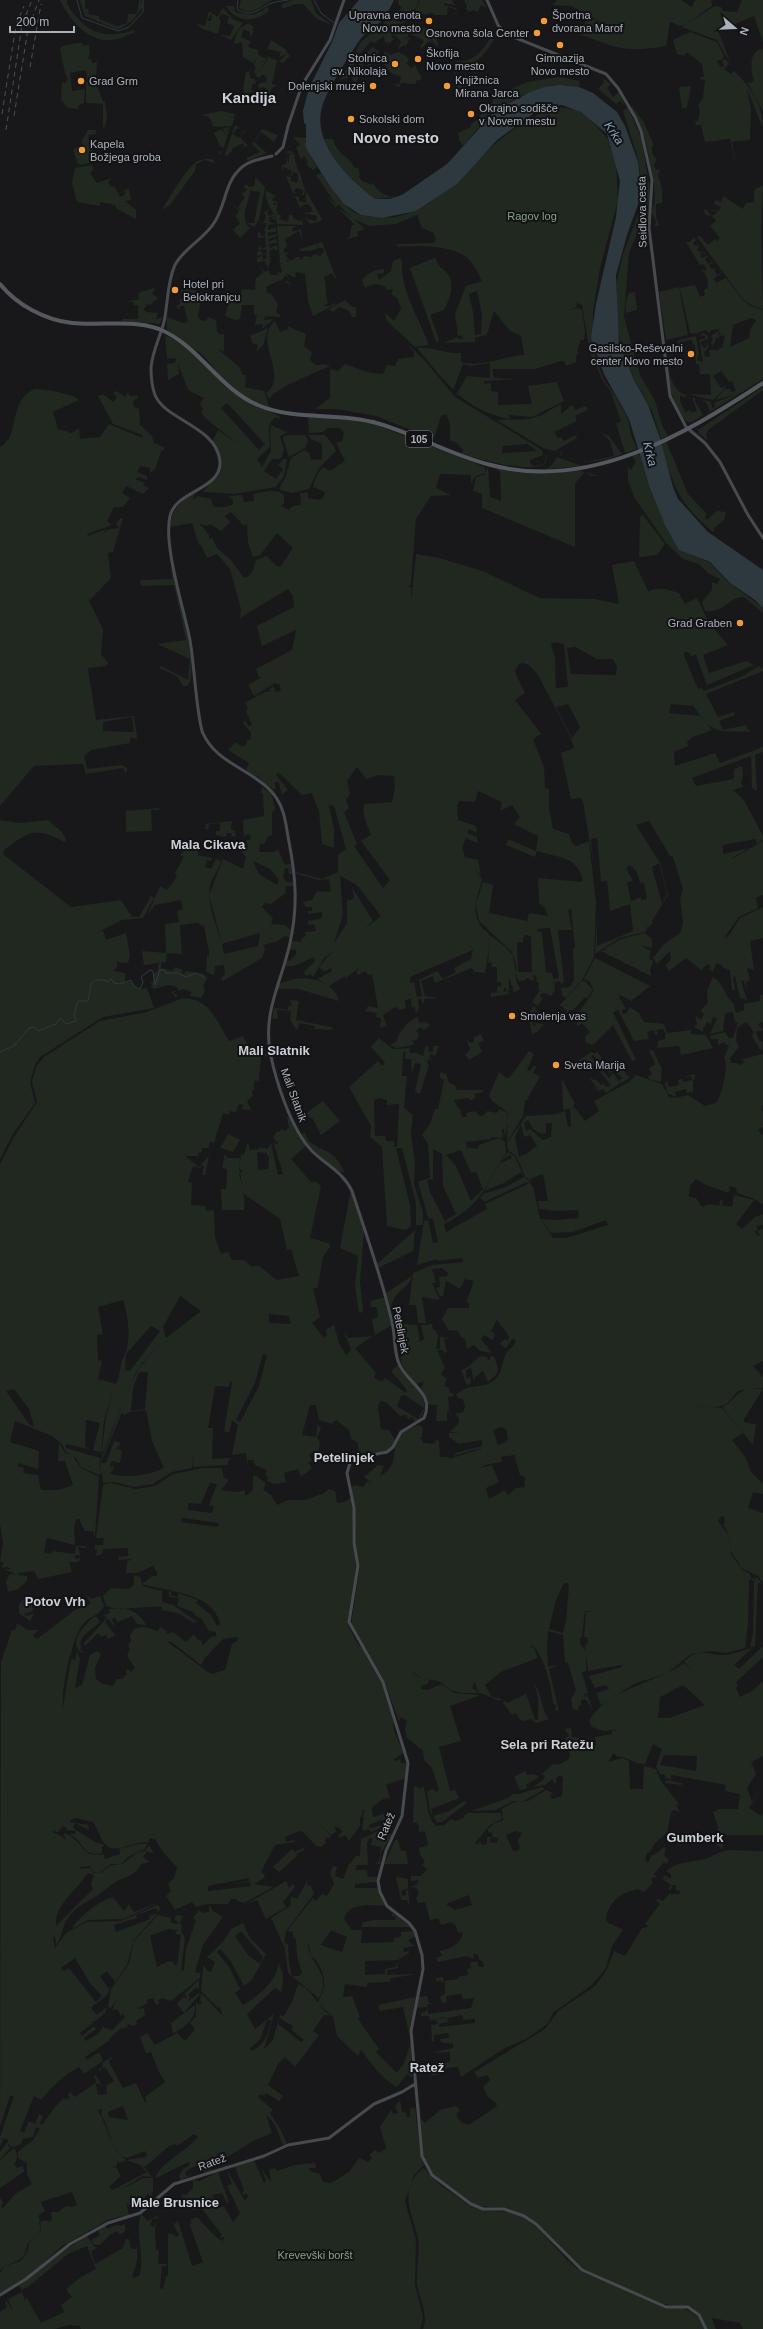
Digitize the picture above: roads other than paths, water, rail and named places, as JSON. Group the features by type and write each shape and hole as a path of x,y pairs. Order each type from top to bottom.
{"main road":[{"path":"161,330 177,262 214,223 223,208 231,182 236,172 247,163 272,156 273,153 276,154 283,147 288,126 302,84 333,33 344,0"},
{"name":"Seidlova cesta","path":"487,0 498,25 510,36 606,74 618,88 638,123 652,180 649,228 667,385 676,410 688,429 706,445 720,462 748,516 763,538"},
{"name":"105","path":"0,284 21,304 62,321 139,324 161,330 175,337 195,352 240,395 257,405 273,411 368,420 390,427 462,456 508,469 559,471 591,466 619,458 688,429 763,383"},
{"name":"Mali Slatnik","path":"161,330 151,368 155,395 165,407 203,434 216,451 220,461 215,478 175,506 170,516 169,531 189,637 200,720 208,743 226,760 263,784 278,798 283,812 296,883 290,941 274,995 269,1033 273,1063 293,1121 311,1150"},
{"name":"Petelinjek","path":"311,1150 344,1177 352,1191 392,1323 398,1361 404,1374 420,1388 426,1404 424,1418 401,1432 392,1449 382,1454 356,1458 348,1467 347,1478 354,1508 354,1549"},
{"name":"Ratež","path":"354,1549 358,1571 350,1622 383,1682 408,1763 402,1816 383,1858 378,1881 380,1892 387,1906 409,1923 415,1931 422,1955 423,1969 411,2031 415,2091 422,2156 428,2170 439,2182 476,2208 504,2209 524,2216 536,2224 582,2270 666,2307 688,2307 699,2315 706,2329"},
{"name":"Ratež","path":"0,2294 26,2279 70,2244 108,2222 140,2213 174,2184 264,2156 288,2145 329,2138 374,2104 402,2092 415,2084"}],"water":[{"name":"Krka","path":"359,0 394,0 384,18 361,38 344,65 324,100 320,121 322,134 327,147 335,159 354,181 375,199 389,199 402,195 447,164 496,110 530,92 545,87 559,85 579,87 593,93 617,112 625,126 638,162 642,193 627,235 616,275 619,343 634,380 648,405 660,438 673,487 678,499 708,532 763,570 763,608 755,600 730,583 710,562 679,550 665,525 650,488 629,419 604,374 591,338 596,304 616,217 620,181 607,134 581,112 562,105 541,108 497,140 457,184 416,211 382,218 361,215 344,204 331,188 307,150 305,144 306,124 304,123 303,111 309,88 332,42 339,23"}],"waterway":[{"path":"77,0 82,18 118,31 129,27 143,12 143,0"},
{"path":"238,0 237,9 248,13 257,11 275,2 288,0"},
{"path":"314,0 321,13 334,23"},
{"path":"0,1052 14,1046 29,1028 34,1027 38,1031 56,1024 60,1018 66,1024 76,1021 74,1015 78,1001 88,1001 91,984 95,980 105,980 107,982 111,979 114,983 120,984 131,980 134,986 140,989 143,982 141,977 150,970 153,971 155,985 160,970 165,970 166,973 177,973 186,977 196,973 204,977"}],"railway":[{"path":"6,130 22,25 32,0"},
{"path":"14,116 28,29 39,0"},
{"path":"30,67 41,4"},
{"path":"2,114 16,25 24,6"}],"place":[{"name":"Upravna enota Novo mesto","path":"429,21"},
{"name":"Športna dvorana Marof","path":"544,21"},
{"name":"Osnovna šola Center","path":"537,33"},
{"name":"Gimnazija Novo mesto","path":"560,45"},
{"name":"Škofija Novo mesto","path":"418,59"},
{"name":"Stolnica sv. Nikolaja","path":"395,64"},
{"name":"Grad Grm","path":"81,81"},
{"name":"Dolenjski muzej","path":"373,86"},
{"name":"Knjižnica Mirana Jarca","path":"447,86"},
{"name":"Okrajno sodišče v Novem mestu","path":"471,114"},
{"name":"Sokolski dom","path":"351,119"},
{"name":"Kapela Božjega groba","path":"82,150"},
{"name":"Hotel pri Belokranjcu","path":"175,290"},
{"name":"Gasilsko-Reševalni center Novo mesto","path":"691,354"},
{"name":"Grad Graben","path":"740,623"},
{"name":"Smolenja vas","path":"512,1016"},
{"name":"Sveta Marija","path":"556,1065"}],"district":[{"name":"Kandija","path":"249,98"},
{"name":"Novo mesto","path":"396,138"},
{"name":"Mala Cikava","path":"208,844"},
{"name":"Mali Slatnik","path":"274,1050"},
{"name":"Petelinjek","path":"344,1457"},
{"name":"Potov Vrh","path":"55,1601"},
{"name":"Sela pri Ratežu","path":"547,1744"},
{"name":"Gumberk","path":"695,1837"},
{"name":"Ratež","path":"427,2067"},
{"name":"Male Brusnice","path":"175,2202"}],"park label":[{"name":"Ragov log","path":"532,216"},
{"name":"Krevevški boršt","path":"315,2255"}]}
